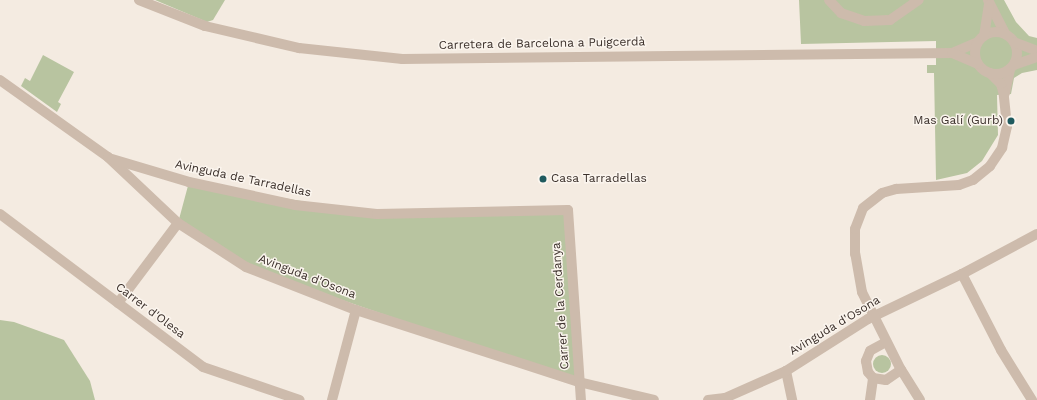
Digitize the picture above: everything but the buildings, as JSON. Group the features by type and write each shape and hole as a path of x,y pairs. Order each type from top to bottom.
{"street":[{"name":"Carretera de Barcelona a Puigcerdà","path":"139,0 206,26 291,46 402,59 952,53 978,64"},
{"path":"829,0 841,13 864,21 890,20 919,0"},
{"path":"988,1 1005,34 1014,42 1037,51"},
{"path":"920,400 901,370 862,292 855,254 855,229 863,208 877,196 888,191 947,188 974,180 994,162 1004,141 1007,126 1004,95 1001,84 978,64 975,54 989,16 988,1"},
{"path":"981,39 994,32 1005,34"},
{"name":"Carretera de Barcelona a Puigcerdà","path":"952,53 981,39"},
{"path":"1004,95 1017,53 1014,42"},
{"path":"990,73 1001,74 1012,67 1037,57"},
{"name":"Avinguda d'Osona","path":"0,80 108,157 178,224 246,267 356,310 579,382 654,400"},
{"name":"Avinguda de Tarradellas","path":"108,157 166,177 295,205 377,214 568,210"},
{"name":"Carrer de la Cerdanya","path":"568,210 581,400"},
{"name":"Carrer d'Olesa","path":"0,214 203,367 300,400"},
{"path":"118,303 178,224"},
{"name":"Avinguda d'Osona","path":"708,400 725,398 786,371 874,316 962,274 1037,234"},
{"path":"962,274 997,344 1032,400"},
{"path":"332,400 356,310"},
{"path":"870,400 873,378 866,366 868,355 886,342"},
{"path":"873,378 886,380 901,370"},
{"path":"786,371 792,400"}],"green space":[{"path":"155,0 225,0 213,20 207,22"},
{"path":"799,0 1004,0 1016,22 1029,36 1037,38 1037,70 1022,73 1014,78 1011,94 997,95 998,135 982,161 967,173 936,180 934,73 927,73 927,65 936,65 936,41 801,44"},
{"path":"43,55 74,72 58,102 61,104 57,112 21,86 25,78 30,81"},
{"path":"189,182 377,214 568,210 581,382 246,267 178,223"},
{"path":"0,320 14,322 64,340 90,381 95,400 0,400"},
{"path":"878,355 886,355 891,360 889,371 886,373 878,373 873,368 873,360"}],"place":[{"name":"Mas Galí (Gurb)","path":"1011,121"},
{"name":"Casa Tarradellas","path":"543,179"}]}
